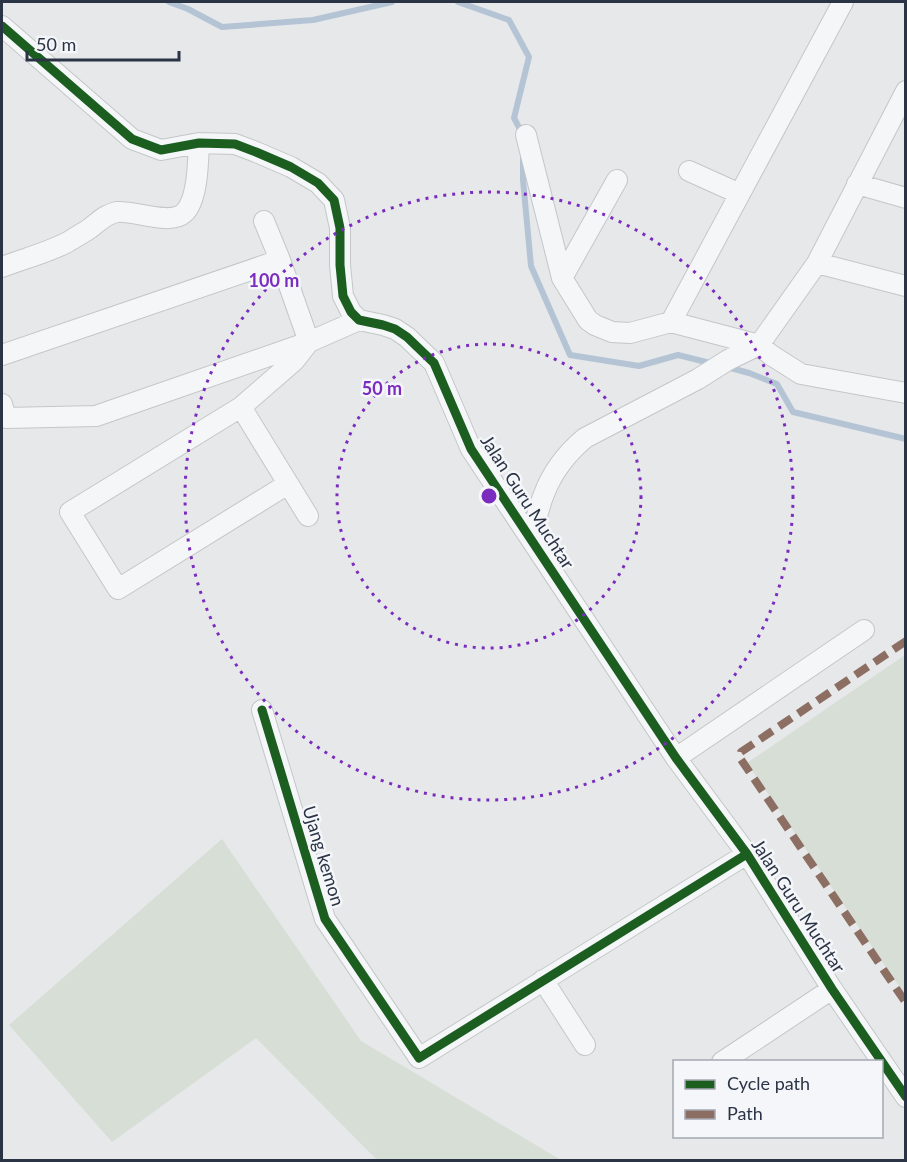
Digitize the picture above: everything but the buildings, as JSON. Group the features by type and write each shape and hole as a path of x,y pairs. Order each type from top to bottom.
{"street":[{"path":"671,322 843,2"},
{"path":"2,26 132,139 161,150 199,143 235,144 291,167 318,183 334,200 340,228 343,296 351,312 359,320 309,342 96,416 6,418 2,404"},
{"path":"531,540 544,493 561,462 572,449 585,438 698,380 728,360 759,345 817,263 906,91"},
{"path":"526,135 562,278 588,320 612,332 630,333 671,322 759,345 801,374 906,393"},
{"path":"2,267 64,244 87,231 102,218 114,213 126,212 166,218 181,216 193,197 199,143"},
{"path":"688,171 740,194"},
{"path":"562,278 617,180"},
{"path":"857,184 906,198"},
{"path":"264,221 309,342"},
{"path":"2,355 280,260"},
{"path":"817,263 906,286"},
{"name":"Jalan Guru Muchtar","path":"359,320 395,329 407,337 434,363 471,449 676,758 747,854 832,989 881,1060"},
{"path":"288,484 118,589 70,512 241,407 294,361 309,342"},
{"path":"241,407 308,516"},
{"path":"676,758 864,630"},
{"name":"Ujang kemon","path":"262,710 325,919 419,1058 543,980"},
{"path":"585,1045 543,980 747,854"},
{"path":"725,1060 832,989"},
{"name":"Jalan Guru Muchtar","path":"883,1063 906,1097"}],"shaded area":[{"path":"905,655 905,995 747,763"},
{"path":"222,839 361,1041 561,1160 377,1160 256,1038 112,1142 9,1025"}],"waterway":[{"path":"169,2 222,27 313,20 392,2"},
{"path":"458,2 509,20 529,57 514,118 522,133"},
{"path":"523,155 531,266 570,355 639,366 678,355 714,364"},
{"path":"727,367 777,384 793,412 906,439"}],"marked path":[{"path":"906,641 741,752 740,758 906,1003"}],"cycle path":[{"path":"2,26 132,139 161,150 199,143 235,144 291,167 318,183 334,200 340,228 343,296 351,312 359,320 395,329 407,337 434,363 471,449 676,758 747,854 832,989 881,1060"},
{"path":"262,710 325,919 419,1058 747,854"},
{"path":"883,1063 906,1097"}]}
